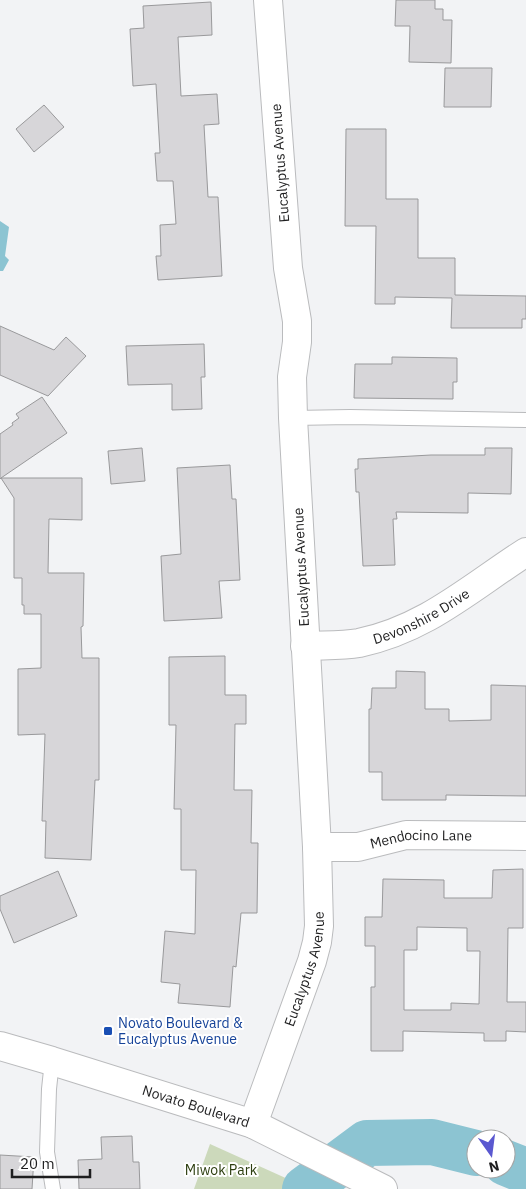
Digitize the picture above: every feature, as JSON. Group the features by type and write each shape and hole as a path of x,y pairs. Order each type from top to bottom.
{"street":[{"name":"Eucalyptus Avenue","path":"253,1124 312,961 319,926 317,847 293,418 292,377 297,342 297,321 288,268 268,0"},
{"name":"Devonshire Drive","path":"305,646 357,643 400,631 423,621 526,552"},
{"name":"Mendocino Lane","path":"317,847 358,847 406,835 526,836"},
{"name":"Novato Boulevard","path":"0,1046 253,1124 383,1189"}],"lane":[{"path":"293,418 526,420"},
{"path":"52,1061 49,1090 48,1152 53,1189"}],"green space":[{"name":"Miwok Park","path":"210,1144 310,1189 194,1189"}],"water":[{"path":"0,221 9,227 5,256 9,260 3,271 0,271"}],"building":[{"path":"396,0 435,0 435,9 443,9 443,20 452,20 451,63 409,62 410,26 395,26"},
{"path":"211,2 212,35 178,37 181,96 217,94 219,124 204,125 208,197 218,197 222,276 158,280 156,256 161,256 160,225 176,224 173,181 157,181 155,153 160,153 156,84 133,86 130,29 144,28 143,6"},
{"path":"445,68 492,68 491,107 444,107"},
{"path":"44,105 64,127 34,152 16,129"},
{"path":"346,129 386,129 386,199 418,199 418,258 455,258 455,295 526,296 526,319 522,319 522,328 451,328 452,298 395,297 395,304 375,304 376,226 345,226"},
{"path":"0,326 54,350 66,337 86,356 48,396 0,375"},
{"path":"204,344 205,377 201,377 202,409 172,410 172,384 128,385 126,346"},
{"path":"392,357 457,358 457,382 453,382 453,399 354,398 355,364 392,364"},
{"path":"42,397 67,433 0,479 0,434 19,418 16,414"},
{"path":"142,448 145,481 111,484 108,451"},
{"path":"485,448 512,448 511,494 468,493 468,513 396,512 397,519 393,519 395,565 363,566 359,492 356,492 355,469 358,469 358,459 431,455 485,455"},
{"path":"230,465 232,499 236,499 240,580 219,581 222,618 164,621 161,556 181,554 177,468"},
{"path":"1,478 82,478 82,520 49,519 48,573 84,573 83,626 81,627 82,658 99,658 99,780 95,780 91,860 45,858 46,821 42,821 45,734 18,735 18,669 41,668 41,614 24,614 22,578 14,578 14,498"},
{"path":"225,656 225,695 246,695 246,724 235,724 234,790 252,790 251,843 258,843 257,913 241,913 236,967 233,966 230,1007 178,1003 180,984 161,982 165,931 195,934 196,870 181,870 181,809 174,809 176,725 169,725 169,657"},
{"path":"396,671 425,672 425,709 449,709 449,721 491,720 491,685 526,686 526,796 446,795 446,800 382,800 382,772 369,772 369,709 371,709 372,688 396,688"},
{"path":"523,869 523,928 508,928 507,1002 526,1002 526,1032 506,1031 506,1041 484,1041 484,1033 403,1031 403,1051 371,1051 371,987 375,987 375,946 365,946 365,917 382,917 383,879 444,880 444,898 492,898 493,870","holes":["417,927 467,928 467,951 480,951 479,1004 451,1003 451,1010 404,1010 404,950 417,950"]},
{"path":"58,871 77,916 14,943 0,909 0,896"},
{"path":"132,1136 133,1162 139,1162 140,1189 79,1189 78,1160 102,1159 101,1137"},
{"path":"0,1155 34,1157 32,1189 0,1189"}],"waterway":[{"path":"305,1189 367,1143 432,1142 466,1150"},
{"path":"516,1167 526,1171"}],"place":[{"name":"Novato Boulevard & Eucalyptus Avenue","path":"108,1031"}]}
